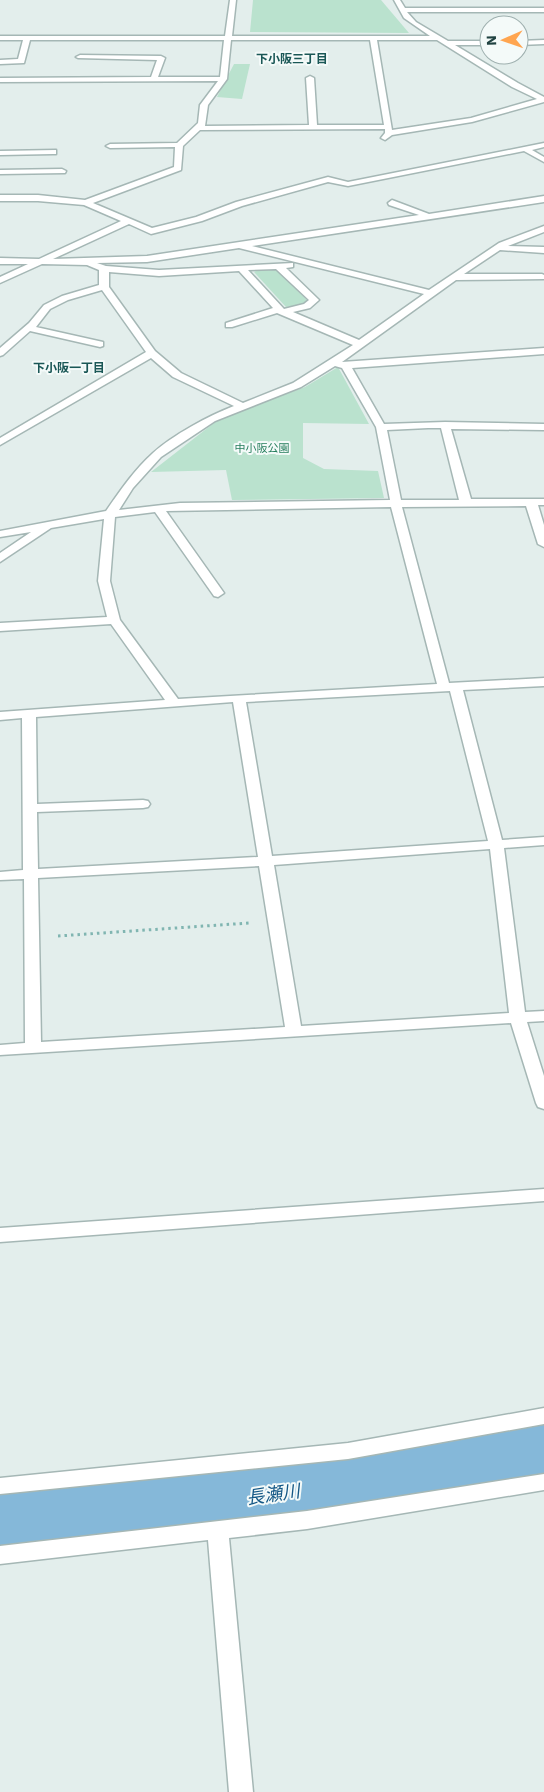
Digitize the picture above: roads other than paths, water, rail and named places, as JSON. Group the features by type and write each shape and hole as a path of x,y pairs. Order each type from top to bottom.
{"street":[{"path":"110,146 179,145 202,124 204,105 223,79 234,0"},
{"path":"397,0 402,10 414,23 543,100"},
{"path":"402,10 544,10"},
{"path":"0,38 27,38 78,59 154,79 223,79"},
{"path":"1,62 21,61 27,38"},
{"path":"0,80 78,59 230,38 439,38"},
{"path":"373,38 387,133"},
{"path":"529,42 544,42"},
{"path":"449,43 479,43"},
{"path":"78,59 161,58 154,79"},
{"path":"78,59 105,63"},
{"path":"310,78 312,128"},
{"path":"197,128 312,128 387,133 472,120 543,100"},
{"path":"86,203 178,168 179,145"},
{"path":"0,198 38,198 86,203 151,231 199,219 239,204 328,179 348,184 544,145"},
{"path":"524,148 544,160"},
{"path":"0,154 53,152"},
{"path":"0,172 62,171"},
{"path":"0,261 88,262 101,259 147,259 544,198"},
{"path":"392,203 429,216"},
{"path":"0,280 127,222"},
{"path":"174,703 114,620 104,581 110,514 129,486 157,455 211,419 297,385 334,363 430,293 496,248 544,229"},
{"path":"236,244 430,293"},
{"path":"496,248 544,250"},
{"path":"88,262 104,269 159,273 313,264"},
{"path":"229,325 307,306 314,300 280,266"},
{"path":"241,268 281,311 359,344"},
{"path":"104,269 104,287 152,353 177,375 241,406"},
{"path":"454,276 542,277"},
{"path":"0,353 28,328 47,306 65,298 104,287"},
{"path":"28,328 100,344"},
{"path":"334,363 346,365 544,351"},
{"path":"0,442 152,353"},
{"path":"346,365 381,428 396,504 496,843 518,1018 544,1103"},
{"path":"381,428 445,425 544,427"},
{"path":"445,425 466,503"},
{"path":"531,502 544,544"},
{"path":"0,534 52,523 180,506 544,502"},
{"path":"158,508 218,593"},
{"path":"0,558 52,523"},
{"path":"0,627 114,620"},
{"path":"0,716 239,698 544,682"},
{"path":"239,698 294,1032"},
{"path":"29,714 33,1048"},
{"path":"31,808 143,804"},
{"path":"0,876 266,861 544,841"},
{"path":"0,1050 544,1016"},
{"path":"0,1235 544,1195"},
{"path":"0,1486 348,1451 544,1416"},
{"path":"0,1555 307,1520 544,1482"},
{"path":"218,1531 241,1792"}],"waterway":[{"name":"長瀬川","path":"0,1526 249,1498 544,1452"}],"district":[{"name":"下小阪三丁目","path":"292,59"},
{"name":"下小阪一丁目","path":"69,368"}],"park label":[{"name":"中小阪公園","path":"262,448"}]}
